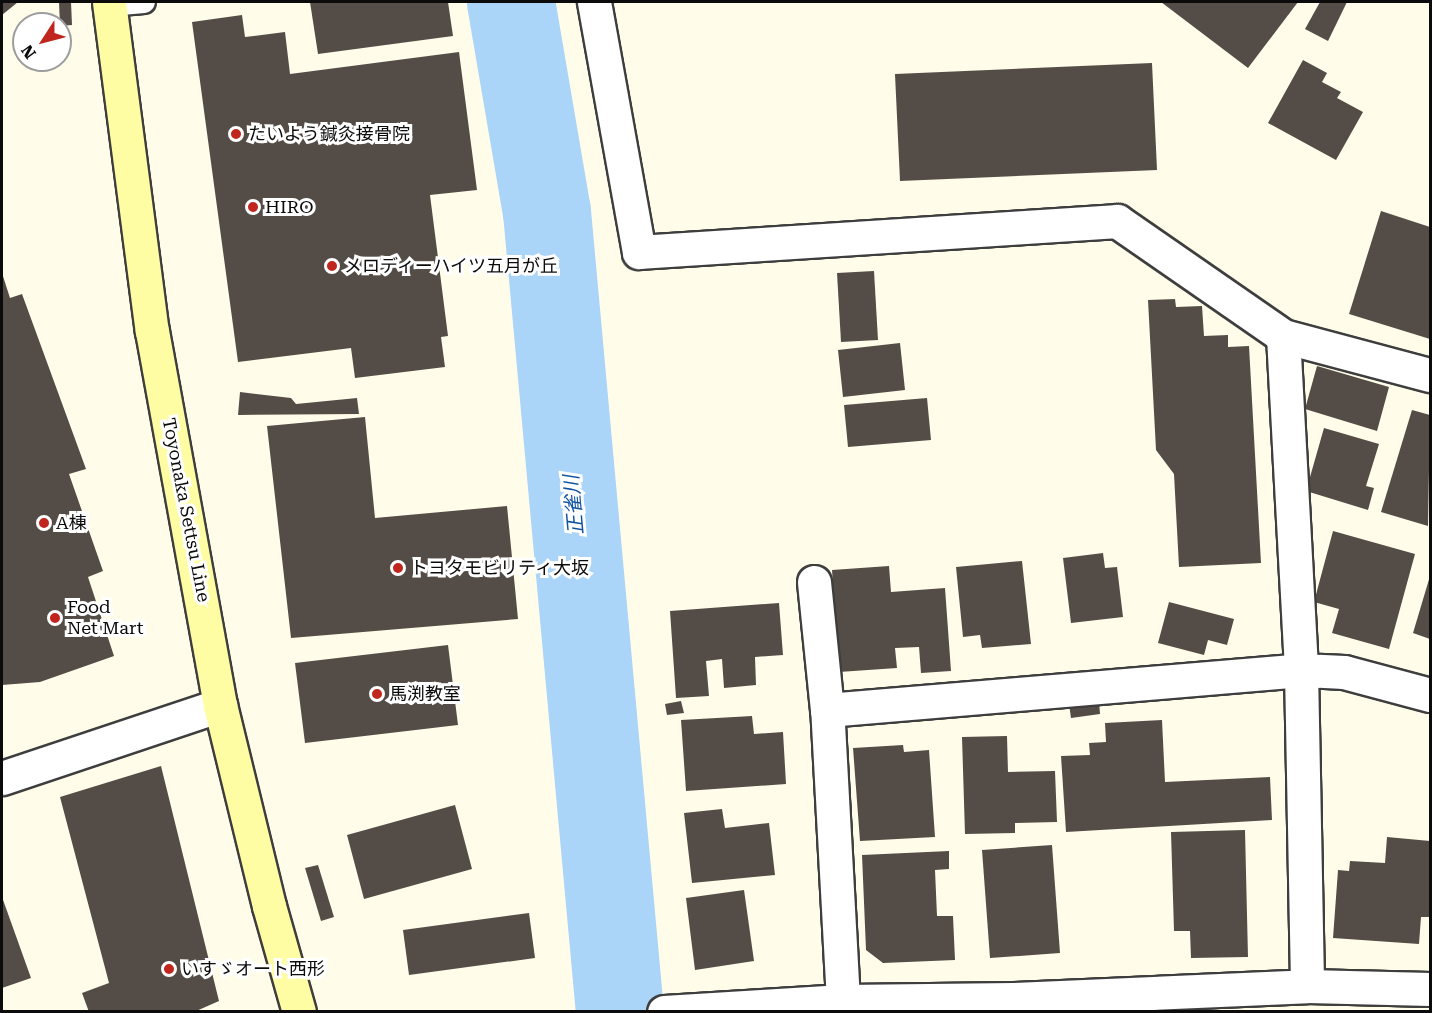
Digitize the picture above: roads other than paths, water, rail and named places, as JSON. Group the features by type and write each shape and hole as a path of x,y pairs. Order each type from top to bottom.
{"main road":[{"name":"Toyonaka Settsu Line","path":"109,4 152,330 220,705 269,906 299,1011"}],"street":[{"path":"594,2 639,252 1117,221 1283,336 1431,375"},
{"path":"1283,336 1301,670 1307,986"},
{"path":"814,582 827,710 843,1001"},
{"path":"827,710 1301,670 1344,672 1431,695"},
{"path":"2,778 220,705"},
{"path":"681,1011 843,1001 1015,1005 1307,986 1431,989"}],"lane":[{"path":"109,4 144,2"}],"waterway":[{"name":"正雀川","path":"511,2 547,212 620,1012"}],"place":[{"name":"たいよう鍼灸接骨院","path":"236,134"},
{"name":"HIRO","path":"253,207"},
{"name":"メロディーハイツ五月が丘","path":"332,266"},
{"name":"A棟","path":"44,523"},
{"name":"トヨタモビリティ大坂","path":"398,568"},
{"name":"Food Net Mart","path":"55,618"},
{"name":"馬渕教室","path":"377,694"},
{"name":"いすゞオート西形","path":"169,969"}]}
